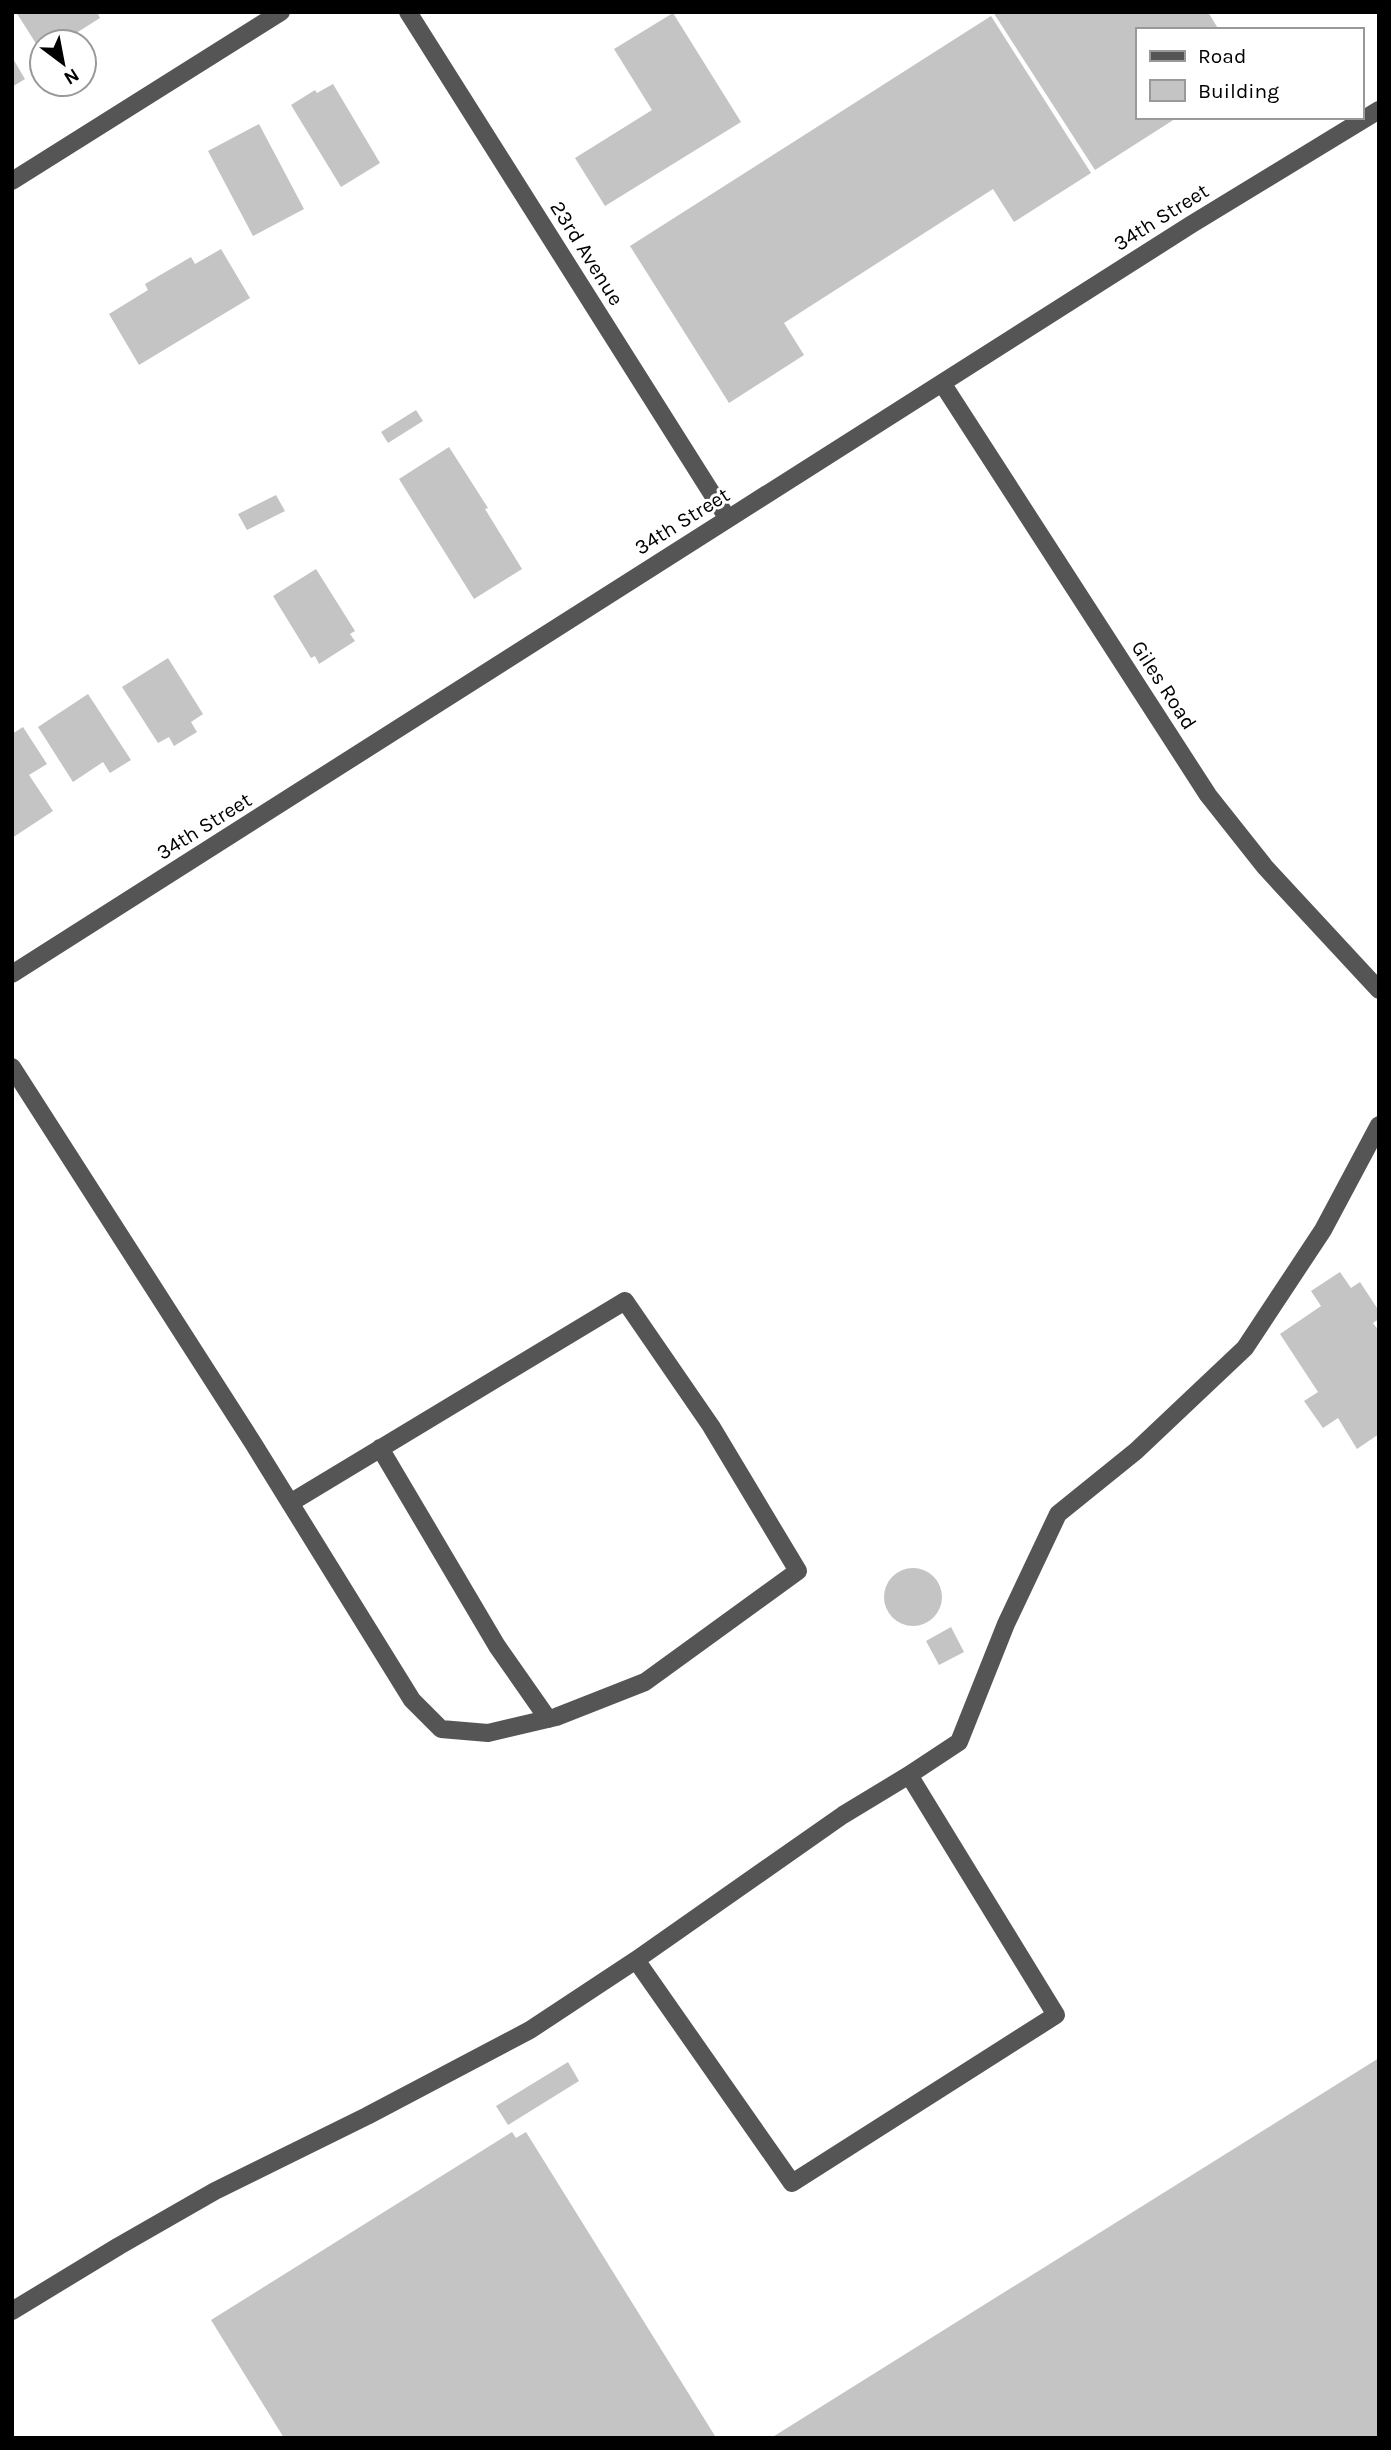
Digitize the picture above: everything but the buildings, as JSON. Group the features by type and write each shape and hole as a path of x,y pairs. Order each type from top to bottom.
{"street":[{"path":"12,181 281,12"},
{"name":"23rd Avenue","path":"408,12 728,519"},
{"name":"34th Street","path":"12,974 1192,224 1379,110"},
{"name":"Giles Road","path":"942,383 1208,795 1265,866 1379,990"},
{"path":"12,1067 290,1503 412,1700 441,1728 488,1733 548,1719 645,1682 798,1571 711,1426 625,1301 290,1503"},
{"path":"12,2311 215,2191 367,2116 530,2030 636,1960 843,1815 959,1742 1006,1624 1058,1514 1136,1451 1245,1348 1323,1230 1379,1125"},
{"path":"380,1448 498,1646 548,1719"},
{"path":"636,1960 792,2183 1056,2015 909,1775"}]}
